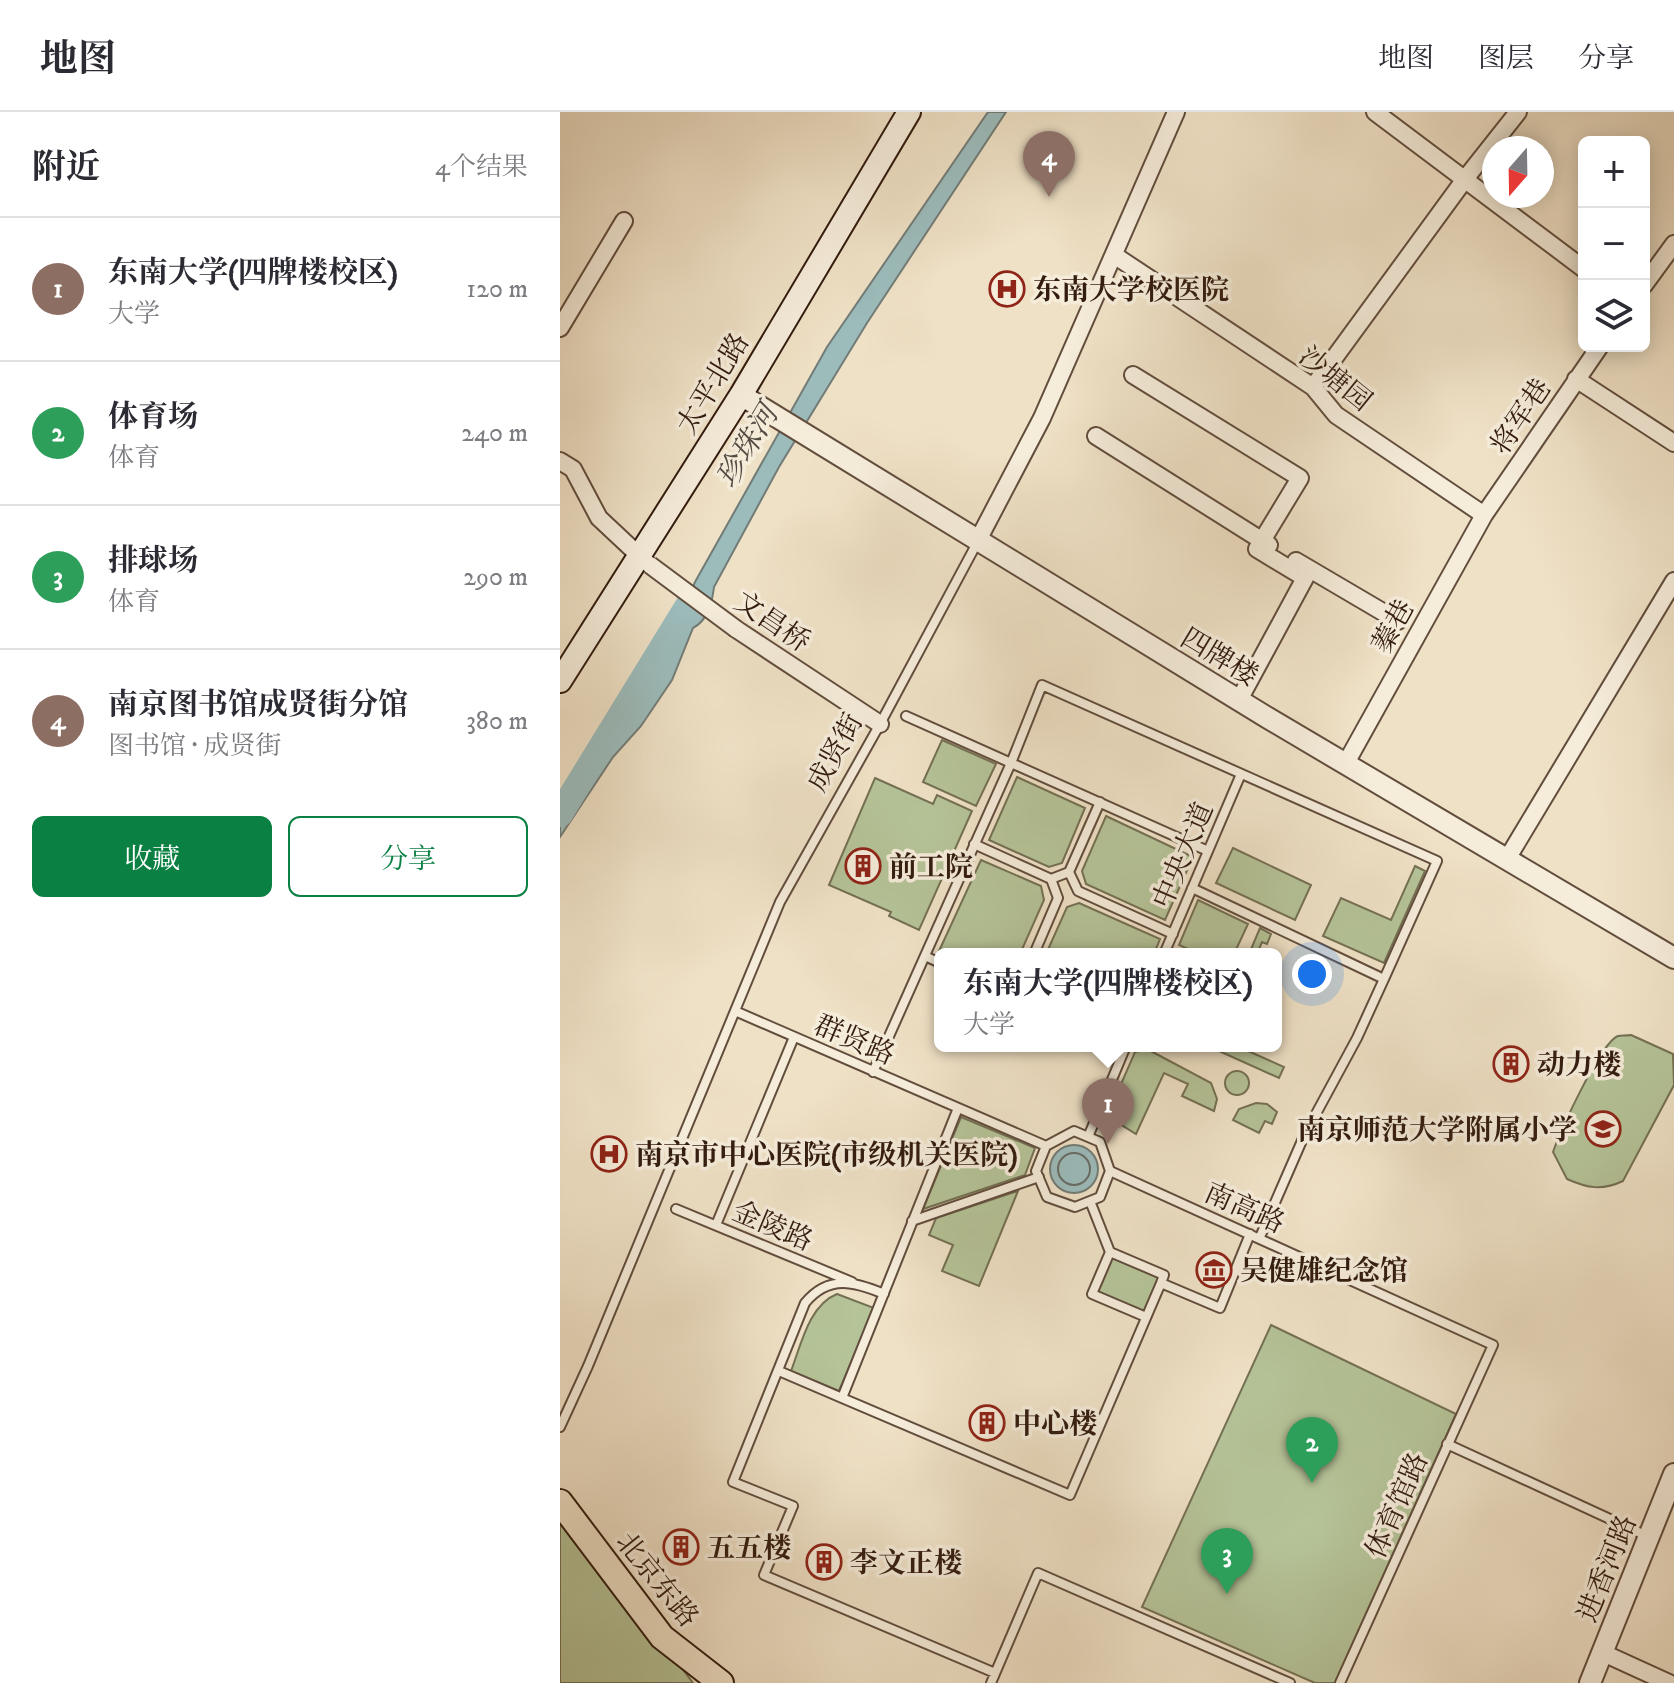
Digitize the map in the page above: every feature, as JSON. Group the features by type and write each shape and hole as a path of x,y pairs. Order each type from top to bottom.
{"main road":[{"name":"太平北路","path":"560,681 645,561 909,112"},
{"name":"北京东路","path":"562,1512 662,1637 721,1683"}],"street":[{"name":"成贤街","path":"977,542 1042,418 1176,112"},
{"path":"1375,112 1578,264"},
{"path":"1313,387 1465,179 1518,112"},
{"path":"560,328 624,221"},
{"path":"1648,280 1674,244"},
{"name":"沙塘园","path":"1114,255 1313,387 1336,415 1484,515"},
{"name":"将军巷","path":"1484,515 1596,352"},
{"path":"1133,375 1300,478 1257,549 1305,578 1239,700"},
{"path":"1576,379 1674,443"},
{"name":"四牌楼","path":"741,395 977,542 1674,958"},
{"path":"1096,436 1262,541 1398,621"},
{"name":"文昌桥","path":"560,461 573,469 599,518 645,561 736,629 880,724"},
{"name":"蓁巷","path":"1346,763 1484,515"},
{"path":"1507,859 1674,581"},
{"name":"进香河路","path":"1590,1683 1674,1474"},
{"path":"1601,1652 1669,1683"}],"lane":[{"name":"成贤街","path":"560,1427 780,902 977,542"},
{"path":"873,1072 1042,685 1437,861 1357,1038 1304,1136 1260,1237"},
{"path":"906,716 1208,851"},
{"name":"中央大道","path":"1167,948 1241,774"},
{"path":"1051,879 1069,872 1100,802"},
{"path":"974,844 1051,879 1058,898 1037,948"},
{"path":"1069,872 1078,891 1173,934"},
{"path":"1192,888 1384,979"},
{"path":"1058,898 1078,891"},
{"path":"925,956 934,960"},
{"name":"群贤路","path":"735,1011 1046,1146"},
{"path":"716,1225 794,1037"},
{"path":"1088,1137 1123,1052"},
{"path":"842,1398 958,1108"},
{"path":"1074,1131 1100,1142 1110,1171 1100,1197 1075,1207 1047,1197 1036,1171 1046,1146 1074,1131"},
{"name":"南高路","path":"1110,1171 1493,1345"},
{"path":"912,1221 1039,1177"},
{"path":"1090,1201 1110,1252 1092,1294 1146,1317"},
{"name":"金陵路","path":"676,1209 884,1294"},
{"path":"1161,1283 1220,1308 1250,1234"},
{"path":"779,1371 1070,1495 1164,1275 1110,1252"},
{"path":"852,1282 824,1289 805,1303 733,1482 793,1506 764,1575 995,1673"},
{"name":"体育馆路","path":"1340,1683 1493,1345"},
{"path":"1447,1444 1649,1537"},
{"path":"991,1683 1038,1573 1290,1683"}],"green space":[{"path":"942,740 996,764 976,806 923,782"},
{"path":"1017,777 1085,808 1062,863 1049,867 989,840"},
{"name":"前工院","path":"875,778 933,804 937,795 972,811 919,930 889,916 891,912 829,885"},
{"path":"1106,816 1193,857 1165,920 1086,884 1082,871"},
{"path":"1233,848 1311,885 1295,920 1216,883"},
{"path":"981,860 1041,886 1044,900 1023,948 940,948"},
{"path":"1415,866 1425,871 1384,963 1323,936 1341,898 1391,920"},
{"path":"1198,900 1248,924 1237,948 1186,948 1179,945"},
{"path":"1079,903 1160,939 1156,948 1049,948 1067,907"},
{"path":"1260,928 1271,934 1267,944 1262,942 1260,948 1252,948"},
{"path":"1631,1035 1673,1054 1674,1085 1623,1181 1601,1187 1574,1182 1567,1179 1553,1152 1581,1089 1601,1054 1618,1036"},
{"path":"1135,1052 1153,1052 1211,1083 1217,1099 1214,1111 1182,1096 1188,1084 1164,1073 1136,1134 1107,1116"},
{"path":"1221,1052 1250,1052 1284,1067 1279,1078"},
{"path":"1237,1071 1246,1074 1249,1083 1246,1092 1237,1095 1228,1092 1225,1083 1228,1074"},
{"path":"1256,1103 1267,1104 1277,1112 1272,1124 1265,1121 1259,1133 1233,1120 1239,1109"},
{"path":"961,1117 1035,1148 1025,1175 923,1209"},
{"path":"1018,1191 979,1286 942,1271 953,1245 929,1235 936,1218"},
{"path":"1110,1252 1164,1275 1146,1317 1092,1294"},
{"path":"837,1294 874,1308 839,1391 791,1371 813,1316 827,1299"},
{"path":"1271,1325 1456,1414 1335,1683 1315,1683 1142,1607"},
{"path":"560,1502 693,1683 560,1683"}],"water":[{"path":"988,112 1006,112 867,323 779,467 714,587 706,616 693,628 672,680 641,726 613,757 560,837 560,808 624,720 663,655 695,582 827,347"},
{"path":"1074,1145 1091,1152 1098,1169 1091,1186 1074,1193 1057,1186 1050,1169 1057,1152"}],"waterway":[{"name":"珍珠河","path":"560,814 692,599"}],"place":[{"name":"南京图书馆成贤街分馆","path":"1049,197"},
{"name":"东南大学校医院","path":"1007,289"},
{"name":"前工院","path":"863,866"},
{"name":"动力楼","path":"1511,1064"},
{"name":"南京师范大学附属小学","path":"1603,1129"},
{"name":"东南大学(四牌楼校区)","path":"1108,1144"},
{"name":"南京市中心医院(市级机关医院)","path":"609,1154"},
{"name":"吴健雄纪念馆","path":"1214,1270"},
{"name":"中心楼","path":"987,1423"},
{"name":"体育场","path":"1312,1483"},
{"name":"五五楼","path":"681,1547"},
{"name":"李文正楼","path":"824,1562"},
{"name":"排球场","path":"1227,1594"}]}
